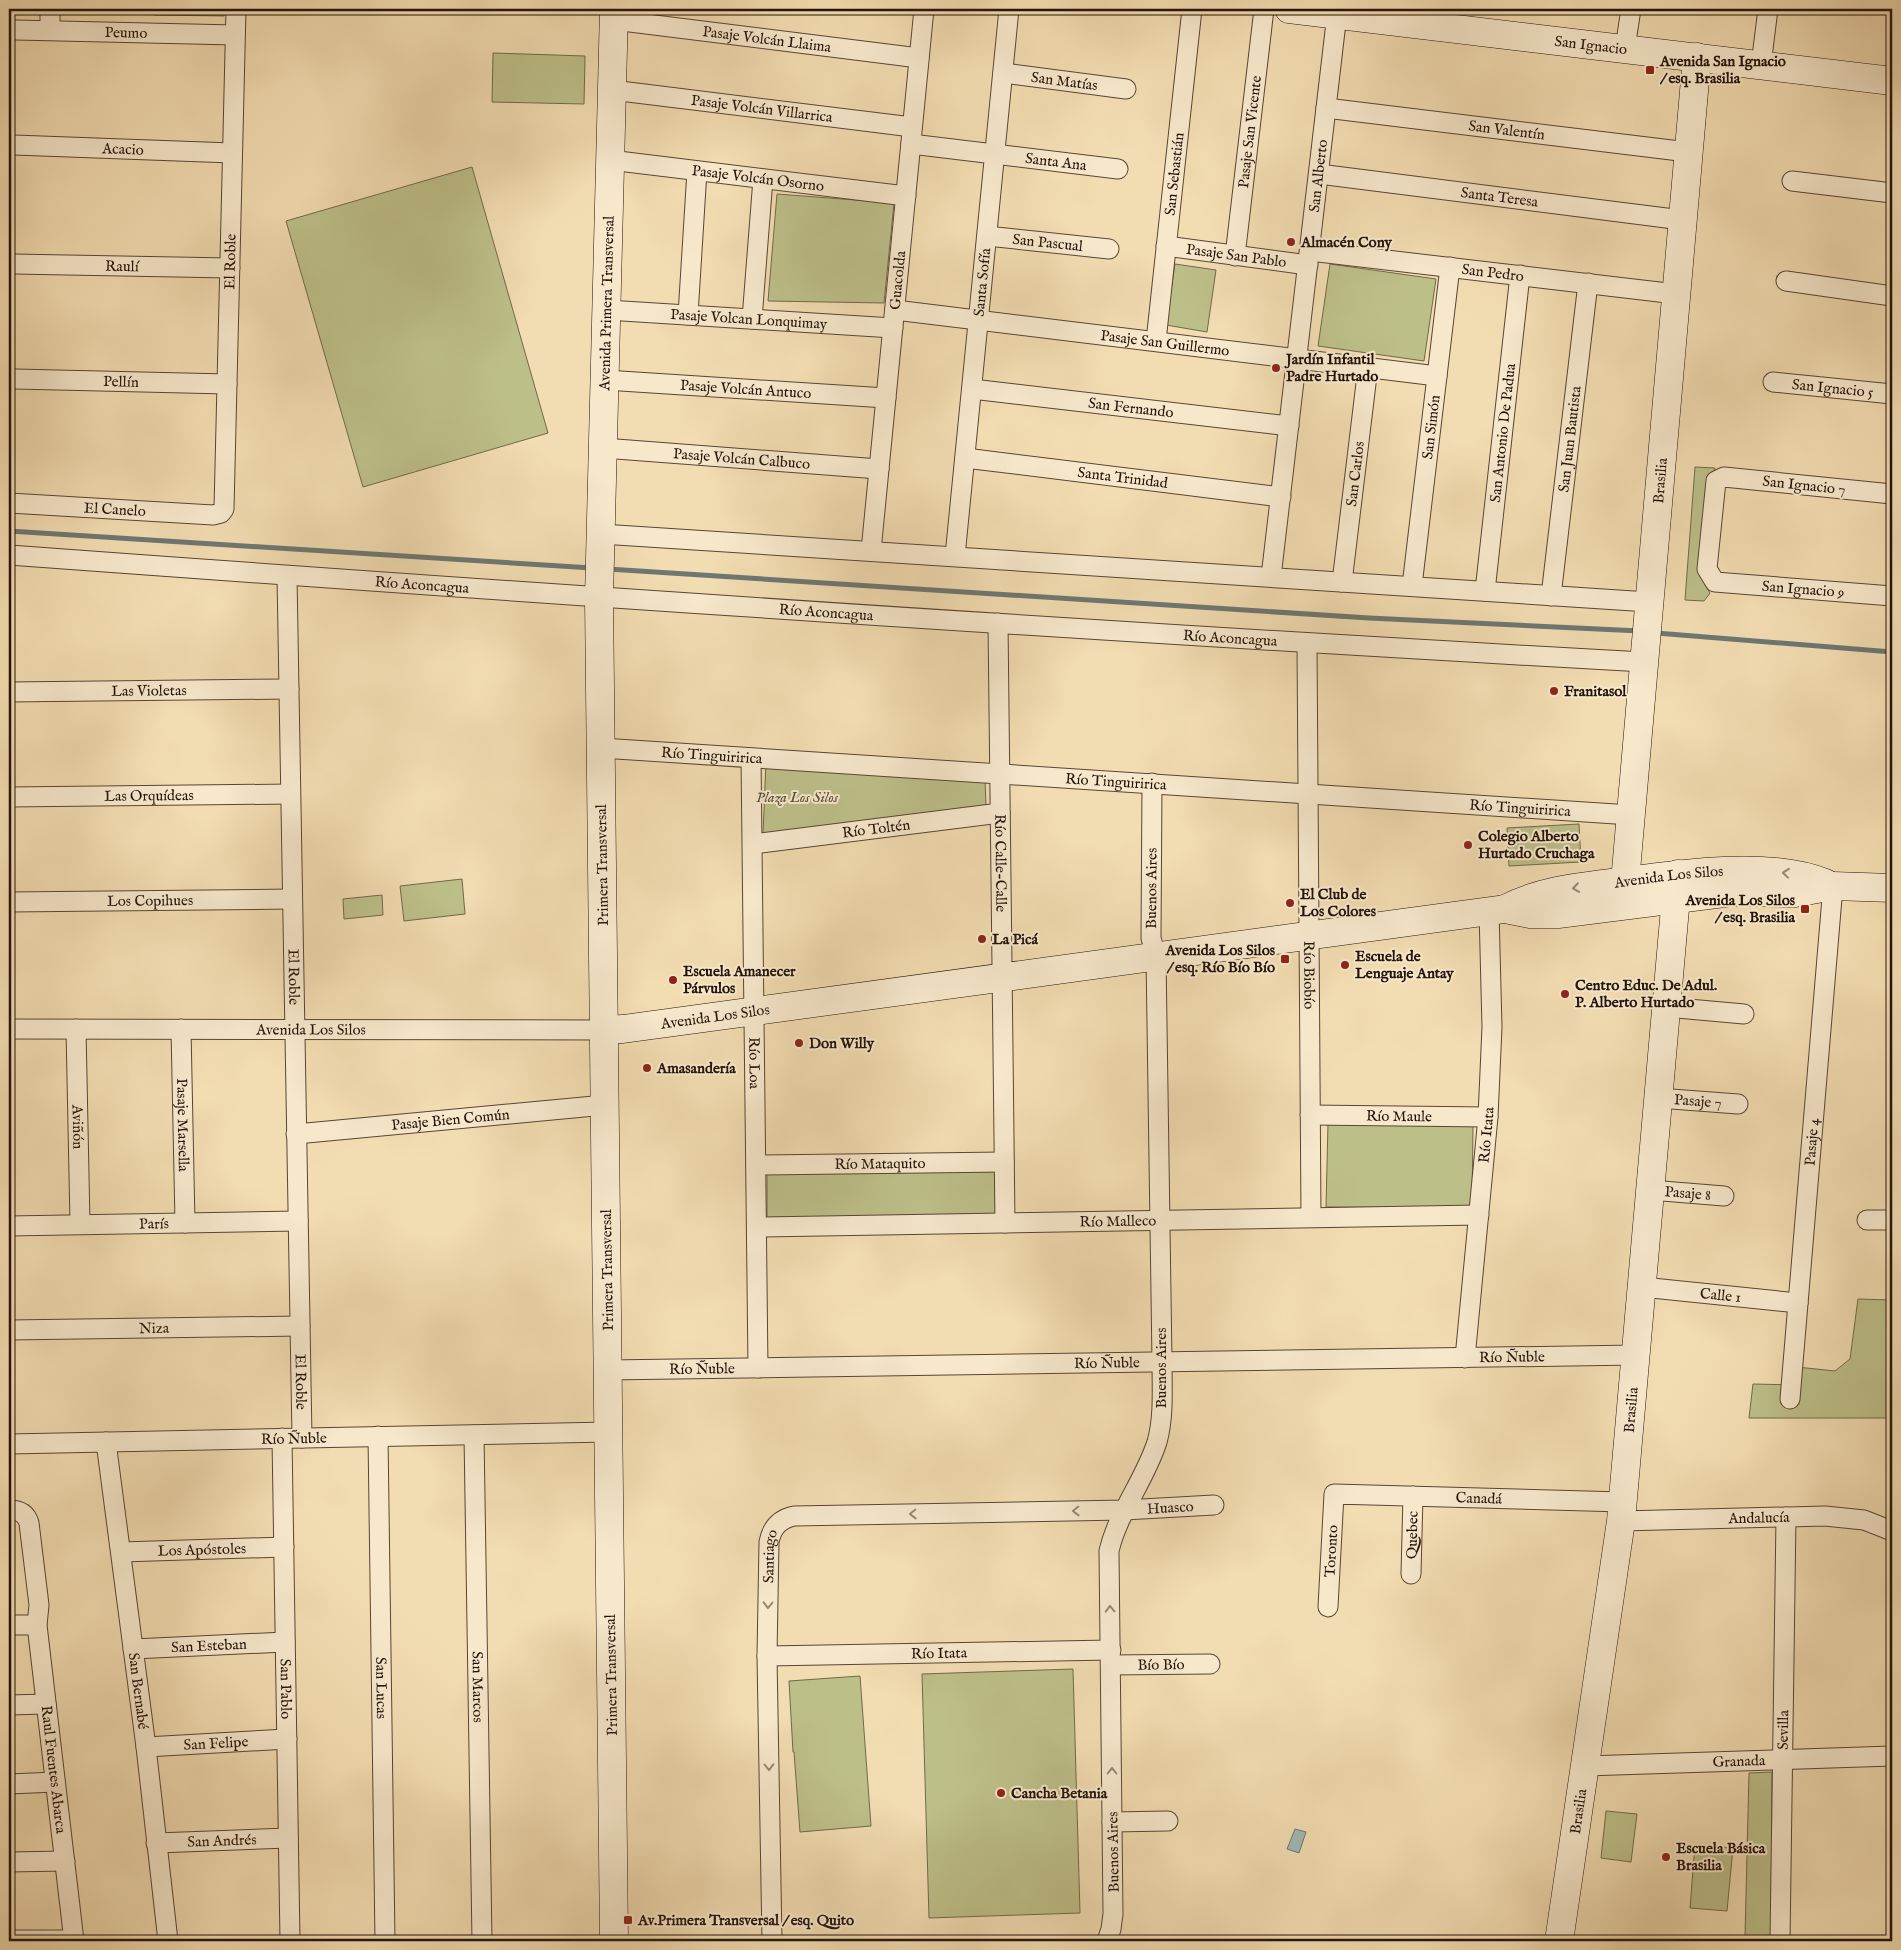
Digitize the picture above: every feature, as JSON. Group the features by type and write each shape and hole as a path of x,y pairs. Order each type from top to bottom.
{"main road":[{"name":"San Ignacio","path":"1289,9 1892,81"},
{"name":"Avenida Primera Transversal","path":"600,579 614,14"},
{"name":"Brasilia","path":"1624,893 1697,57"},
{"name":"Primera Transversal","path":"600,579 614,1941"},
{"name":"Brasilia","path":"1559,1941 1622,1512 1677,886"},
{"name":"Avenida Los Silos","path":"604,1030 1497,910 1545,893 1624,893 1677,886 1732,892 1795,892 1833,886 1892,888"}],"street":[{"path":"50,9 50,30"},
{"name":"El Roble","path":"221,513 224,505 236,9"},
{"name":"Guacolda","path":"872,551 924,9"},
{"name":"Santa Sofía","path":"956,556 1009,9"},
{"name":"San Sebastián","path":"1156,341 1192,9"},
{"name":"Pasaje San Vicente","path":"1235,256 1264,9"},
{"path":"1625,48 1631,9"},
{"path":"1761,65 1768,9"},
{"name":"Pasaje Volcán Llaima","path":"614,14 919,58"},
{"name":"San Alberto","path":"1271,577 1337,14"},
{"name":"Peumo","path":"16,30 236,35"},
{"name":"San Matías","path":"1003,73 1126,89"},
{"name":"Pasaje Volcán Villarrica","path":"612,90 912,136 995,154"},
{"name":"San Valentín","path":"1326,108 1688,152"},
{"name":"Acacio","path":"14,145 232,153"},
{"name":"Santa Ana","path":"995,154 1118,169"},
{"name":"Pasaje Volcán Osorno","path":"610,160 906,196"},
{"path":"688,315 697,171"},
{"name":"Santa Teresa","path":"1318,174 1682,220"},
{"path":"752,319 763,179"},
{"path":"1792,181 1892,193"},
{"name":"San Pascual","path":"987,236 1109,249"},
{"name":"Pasaje San Pablo","path":"1166,246 1235,256 1309,258"},
{"name":"San Pedro","path":"1309,258 1450,267 1676,294"},
{"name":"Raulí","path":"13,264 230,268"},
{"name":"San Simón","path":"1412,586 1450,267"},
{"name":"San Antonio De Padua","path":"1485,591 1520,275"},
{"path":"1786,281 1892,296"},
{"name":"San Juan Bautista","path":"1551,596 1588,283"},
{"name":"Pasaje Volcan Lonquimay","path":"607,310 752,319 894,319"},
{"name":"Pasaje San Guillermo","path":"894,319 978,320 1437,376"},
{"name":"San Carlos","path":"1342,582 1368,367"},
{"name":"Pellín","path":"15,379 227,384"},
{"name":"Pasaje Volcán Antuco","path":"605,380 886,398"},
{"name":"San Ignacio 5","path":"1773,382 1892,394"},
{"name":"San Fernando","path":"972,389 1289,426"},
{"name":"Pasaje Volcán Calbuco","path":"603,448 880,468"},
{"name":"Santa Trinidad","path":"965,458 1281,497"},
{"name":"San Ignacio 7","path":"1715,582 1707,570 1716,481 1724,477 1892,494"},
{"name":"El Canelo","path":"9,502 213,515 221,513"},
{"path":"601,534 1485,591 1551,596 1648,611"},
{"name":"Río Aconcagua","path":"9,555 287,576 600,579 998,623 1306,643 1644,657"},
{"name":"El Roble","path":"287,576 302,1438"},
{"name":"San Ignacio 9","path":"1715,582 1892,596"},
{"name":"Río Calle-Calle","path":"998,623 1005,1223"},
{"name":"Río Biobío","path":"1306,643 1311,1217"},
{"name":"Las Violetas","path":"9,692 289,689"},
{"name":"Río Tinguiririca","path":"601,748 1630,814"},
{"name":"Río Loa","path":"751,758 758,1368"},
{"name":"Buenos Aires","path":"1106,1941 1111,1929 1113,1914 1109,1551 1124,1510 1154,1450 1161,1420 1162,1362 1156,956 1151,938 1152,784"},
{"name":"Las Orquídeas","path":"9,797 290,794"},
{"name":"Río Toltén","path":"752,844 1000,813"},
{"name":"Pasaje 4","path":"1790,1399 1833,886"},
{"name":"Los Copihues","path":"9,902 292,899"},
{"name":"Río Itata","path":"1465,1358 1488,1117 1497,910"},
{"path":"1666,1006 1744,1014"},
{"name":"Avenida Los Silos","path":"9,1029 604,1030"},
{"name":"Aviñón","path":"76,1029 80,1224"},
{"name":"Pasaje Marsella","path":"181,1029 184,1223"},
{"name":"Pasaje 7","path":"1658,1098 1738,1104"},
{"name":"Pasaje Bien Común","path":"296,1134 605,1104"},
{"name":"Río Maule","path":"1310,1115 1488,1117"},
{"name":"Río Mataquito","path":"756,1165 1004,1162"},
{"name":"Pasaje 8","path":"1650,1190 1724,1196"},
{"name":"Río Malleco","path":"757,1227 1479,1215"},
{"path":"1867,1220 1892,1220"},
{"name":"París","path":"9,1226 298,1221"},
{"name":"Calle 1","path":"1642,1287 1798,1303"},
{"name":"Niza","path":"9,1330 300,1326"},
{"name":"Río Ñuble","path":"608,1370 1636,1355"},
{"name":"Río Ñuble","path":"9,1444 608,1432"},
{"name":"San Marcos","path":"474,1435 482,1941"},
{"name":"San Lucas","path":"378,1436 385,1941"},
{"name":"San Pablo","path":"282,1438 290,1941"},
{"name":"San Bernabé","path":"106,1442 146,1747 168,1941"},
{"name":"Canadá","path":"1334,1494 1413,1496 1622,1512"},
{"name":"Toronto","path":"1328,1607 1334,1494"},
{"name":"Quebec","path":"1411,1574 1413,1496"},
{"name":"Huasco","path":"1124,1510 1214,1505"},
{"name":"Raul Fuentes Abarca","path":"9,1510 20,1511 25,1514 29,1523 39,1604 37,1625 74,1940"},
{"name":"Santiago","path":"772,1941 768,1656 769,1542 773,1529 778,1523 788,1517 1124,1510"},
{"name":"Andalucía","path":"1622,1512 1850,1517 1877,1524 1892,1532"},
{"name":"Sevilla","path":"1780,1941 1786,1517"},
{"name":"Los Apóstoles","path":"121,1552 284,1546"},
{"path":"9,1625 37,1625"},
{"name":"San Esteban","path":"133,1649 285,1642"},
{"name":"Río Itata","path":"768,1656 1111,1658"},
{"name":"Bío Bío","path":"1111,1658 1210,1664"},
{"path":"9,1705 46,1704"},
{"name":"San Felipe","path":"146,1747 287,1739"},
{"name":"Granada","path":"1585,1766 1892,1756"},
{"path":"9,1784 55,1782"},
{"path":"1112,1822 1168,1821"},
{"name":"San Andrés","path":"156,1842 288,1838"},
{"path":"9,1862 65,1861"},
{"path":"9,1940 74,1940"}],"green space":[{"path":"154,9 224,9 224,16 154,15"},
{"path":"493,53 585,56 584,104 492,102"},
{"path":"472,167 548,433 363,487 286,221"},
{"path":"777,194 894,203 884,303 768,301"},
{"path":"1175,264 1216,270 1207,332 1166,325"},
{"path":"1330,264 1436,279 1424,361 1318,346"},
{"path":"1695,467 1715,468 1714,478 1710,484 1703,581 1710,593 1704,601 1685,600"},
{"name":"Plaza Los Silos","path":"766,762 985,779 986,807 763,834"},
{"path":"1579,824 1581,862 1509,866 1507,828"},
{"path":"462,879 465,914 404,921 400,886"},
{"path":"382,895 383,915 344,919 343,899"},
{"path":"1328,1123 1473,1125 1472,1208 1326,1207"},
{"path":"767,1171 999,1171 1001,1213 995,1217 767,1221"},
{"path":"1858,1299 1892,1300 1892,1418 1749,1418 1753,1384 1797,1385 1797,1367 1835,1371 1850,1359"},
{"name":"Cancha Betania","path":"1073,1669 1080,1913 929,1918 922,1674"},
{"path":"860,1676 871,1826 800,1832 789,1681"},
{"path":"1772,1772 1771,1935 1745,1937 1749,1773"},
{"path":"1606,1811 1637,1814 1631,1862 1601,1858"},
{"path":"1695,1845 1733,1848 1727,1911 1690,1908"}],"water":[{"path":"1295,1829 1306,1832 1299,1853 1287,1849"}],"waterway":[{"path":"9,531 592,568"},
{"path":"608,569 1369,618 1640,631"},
{"path":"1656,633 1892,652"}],"place":[{"name":"Avenida San Ignacio / esq. Brasilia","path":"1650,70"},
{"name":"Almacén Cony","path":"1291,242"},
{"name":"Jardín Infantil Padre Hurtado","path":"1276,368"},
{"name":"Franitasol","path":"1554,691"},
{"name":"Colegio Alberto Hurtado Cruchaga","path":"1468,845"},
{"name":"El Club de Los Colores","path":"1290,903"},
{"name":"Avenida Los Silos / esq. Brasilia","path":"1805,909"},
{"name":"La Picá","path":"982,939"},
{"name":"Avenida Los Silos / esq. Río Bío Bío","path":"1285,959"},
{"name":"Escuela de Lenguaje Antay","path":"1345,965"},
{"name":"Escuela Amanecer Párvulos","path":"673,980"},
{"name":"Centro Educ. De Adul. P. Alberto Hurtado","path":"1565,994"},
{"name":"Don Willy","path":"799,1043"},
{"name":"Amasandería","path":"647,1068"},
{"name":"Cancha Betania","path":"1001,1793"},
{"name":"Escuela Básica Brasilia","path":"1666,1857"},
{"name":"Av.Primera Transversal / esq. Quito","path":"628,1920"}]}
